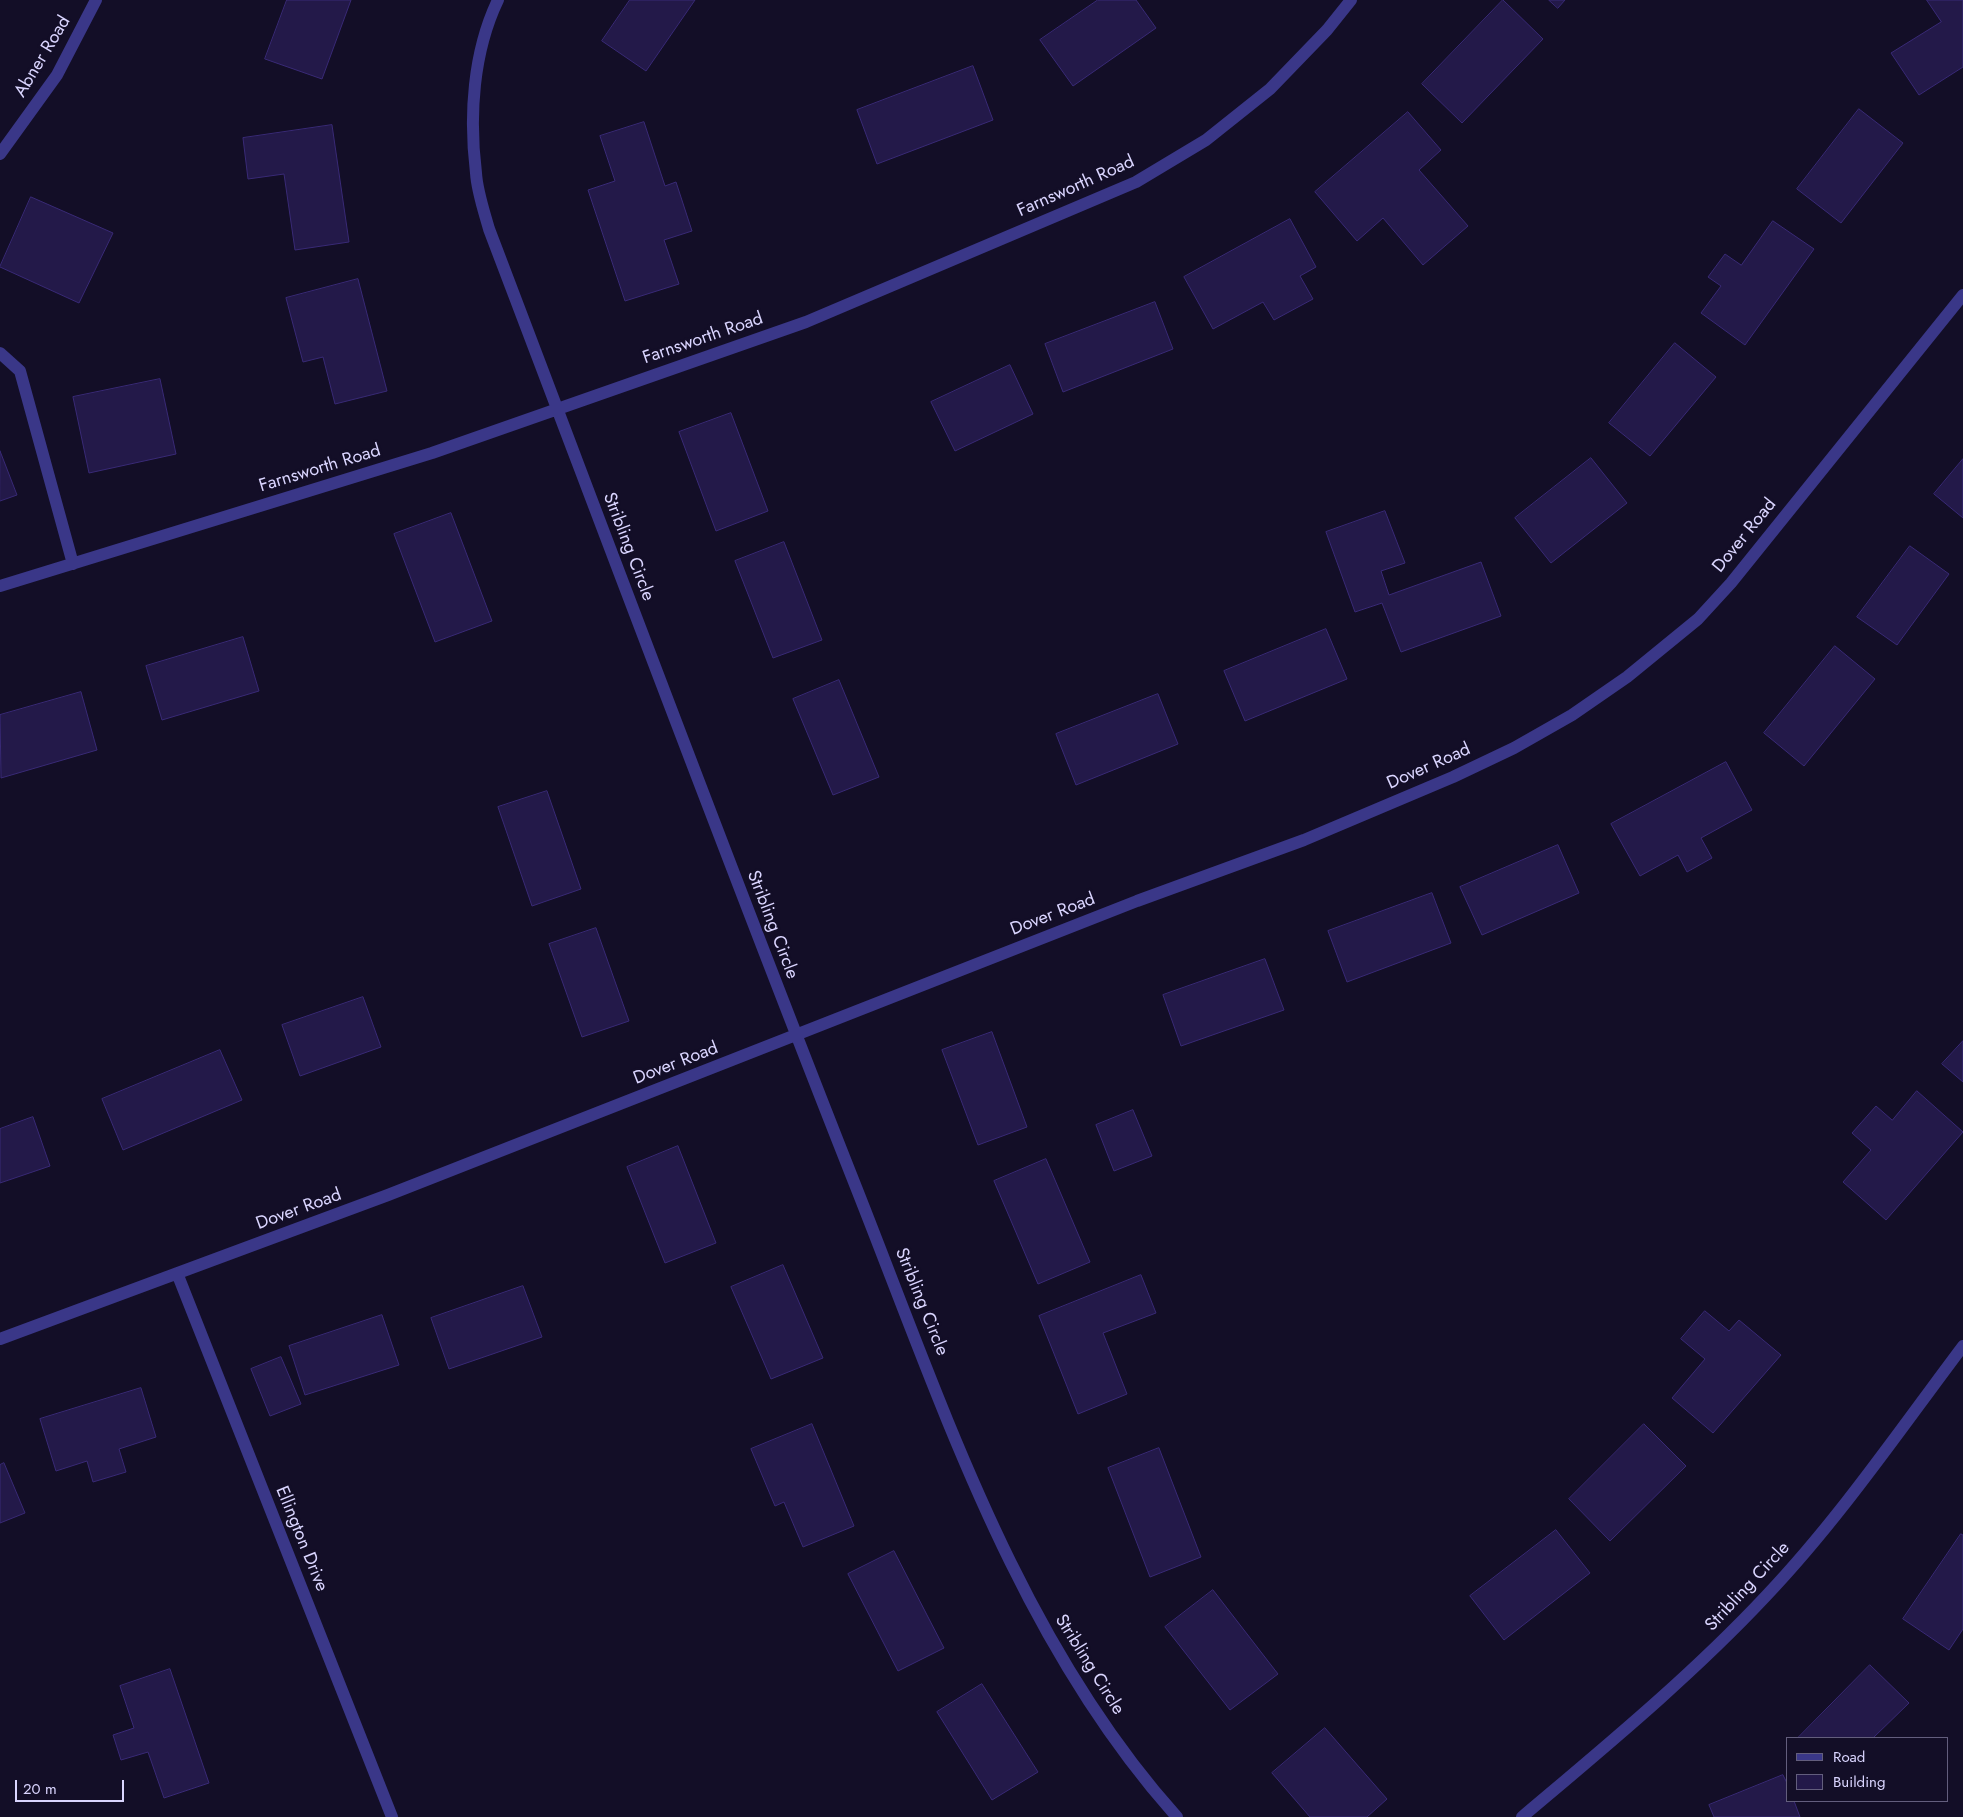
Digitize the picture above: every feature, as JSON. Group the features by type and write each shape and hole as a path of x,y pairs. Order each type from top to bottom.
{"street":[{"name":"Abner Road","path":"0,154 57,74 96,0"},
{"name":"Stribling Circle","path":"498,0 478,63 472,119 476,174 489,229 796,1035 981,1501 1031,1606 1092,1706 1161,1800 1177,1817"},
{"name":"Farnsworth Road","path":"0,586 432,453 806,322 1136,182 1206,140 1270,89 1327,30 1351,0"},
{"name":"Dover Road","path":"0,1339 388,1195 1137,901 1304,840 1453,777 1514,748 1572,715 1628,677 1698,619 1731,583 1963,295"},
{"path":"0,353 20,371 73,564"},
{"name":"Ellington Drive","path":"177,1273 392,1817"},
{"name":"Stribling Circle","path":"1522,1817 1628,1728 1699,1664 1767,1596 1830,1523 1963,1346"}],"building":[{"path":"287,0 351,0 322,79 265,59"},
{"path":"630,0 695,0 646,71 602,41"},
{"path":"1098,0 1136,0 1156,28 1073,86 1040,40"},
{"path":"1503,0 1543,39 1462,123 1422,84"},
{"path":"1549,0 1565,0 1558,8"},
{"path":"1927,0 1963,0 1963,67 1919,95 1891,53 1941,22"},
{"path":"973,66 993,120 877,164 857,110"},
{"path":"1859,109 1903,143 1841,223 1797,189"},
{"path":"1408,112 1441,150 1419,170 1468,226 1423,265 1383,218 1357,241 1315,192"},
{"path":"644,122 665,186 676,182 692,231 664,240 679,284 625,301 588,190 615,181 600,136"},
{"path":"332,125 349,242 295,250 284,174 248,179 243,138"},
{"path":"31,197 113,233 79,303 0,267"},
{"path":"1290,219 1316,267 1300,276 1313,299 1274,320 1263,302 1213,329 1184,277"},
{"path":"1773,221 1814,249 1745,345 1701,313 1721,286 1708,277 1725,254 1741,265"},
{"path":"358,279 387,391 335,404 323,357 303,362 286,298"},
{"path":"1155,302 1173,349 1063,392 1045,344"},
{"path":"1675,343 1716,377 1650,456 1609,423"},
{"path":"1010,365 1033,414 955,451 931,402"},
{"path":"160,379 176,454 89,473 73,397"},
{"path":"731,413 768,511 716,531 679,432"},
{"path":"0,451 17,495 0,501"},
{"path":"1591,458 1627,503 1551,563 1515,518"},
{"path":"1963,459 1963,518 1934,494"},
{"path":"1385,511 1405,563 1381,571 1389,595 1481,562 1501,616 1401,652 1382,603 1355,612 1326,532"},
{"path":"451,513 492,621 435,642 394,534"},
{"path":"784,542 822,640 773,658 735,561"},
{"path":"1910,546 1949,574 1897,645 1857,617"},
{"path":"1326,629 1347,679 1245,721 1224,671"},
{"path":"243,637 259,691 162,720 146,666"},
{"path":"1835,646 1875,679 1804,766 1764,733"},
{"path":"839,680 879,777 833,795 793,699"},
{"path":"81,692 97,750 1,778 0,715"},
{"path":"1158,694 1178,744 1076,785 1056,734"},
{"path":"1726,762 1752,810 1701,838 1712,858 1687,872 1678,855 1640,876 1611,824"},
{"path":"547,791 581,889 532,906 498,807"},
{"path":"1558,845 1579,893 1482,935 1460,887"},
{"path":"1432,893 1451,943 1347,982 1328,931"},
{"path":"596,928 629,1021 582,1037 549,944"},
{"path":"1265,959 1284,1010 1181,1046 1163,995"},
{"path":"363,997 381,1047 300,1076 282,1025"},
{"path":"992,1032 1027,1127 978,1145 942,1050"},
{"path":"1963,1041 1963,1082 1942,1064"},
{"path":"220,1050 242,1100 123,1150 102,1099"},
{"path":"1917,1091 1963,1132 1886,1220 1843,1182 1871,1150 1852,1133 1876,1106 1892,1120"},
{"path":"1133,1110 1152,1156 1114,1171 1096,1125"},
{"path":"33,1117 50,1166 0,1183 0,1129"},
{"path":"678,1146 716,1243 665,1263 627,1167"},
{"path":"1046,1159 1090,1262 1038,1284 994,1181"},
{"path":"783,1265 823,1358 771,1379 731,1287"},
{"path":"1141,1275 1156,1313 1103,1333 1127,1394 1078,1414 1039,1316"},
{"path":"523,1286 542,1337 449,1369 431,1318"},
{"path":"1705,1311 1729,1331 1739,1320 1781,1355 1713,1433 1672,1398 1705,1359 1681,1339"},
{"path":"382,1315 399,1365 305,1395 289,1346"},
{"path":"281,1357 301,1404 270,1416 251,1369"},
{"path":"141,1388 156,1437 119,1449 126,1472 93,1482 87,1461 56,1471 40,1419"},
{"path":"812,1424 854,1526 803,1547 784,1502 775,1506 751,1449"},
{"path":"1644,1424 1686,1466 1610,1541 1569,1499"},
{"path":"1159,1448 1201,1557 1150,1577 1108,1468"},
{"path":"4,1463 25,1513 0,1523 0,1465"},
{"path":"1556,1530 1590,1573 1504,1640 1470,1596"},
{"path":"1961,1534 1963,1535 1963,1629 1949,1650 1903,1619"},
{"path":"894,1551 944,1648 898,1671 848,1574"},
{"path":"1213,1590 1278,1674 1230,1710 1165,1627"},
{"path":"1870,1665 1909,1703 1874,1737 1799,1737"},
{"path":"170,1669 209,1783 164,1798 148,1752 121,1760 113,1735 134,1728 120,1686"},
{"path":"982,1684 1038,1772 992,1800 937,1712"},
{"path":"1325,1728 1387,1799 1367,1817 1310,1817 1272,1773"},
{"path":"1783,1775 1786,1781 1786,1802 1794,1802 1800,1817 1714,1817 1709,1805"}]}
